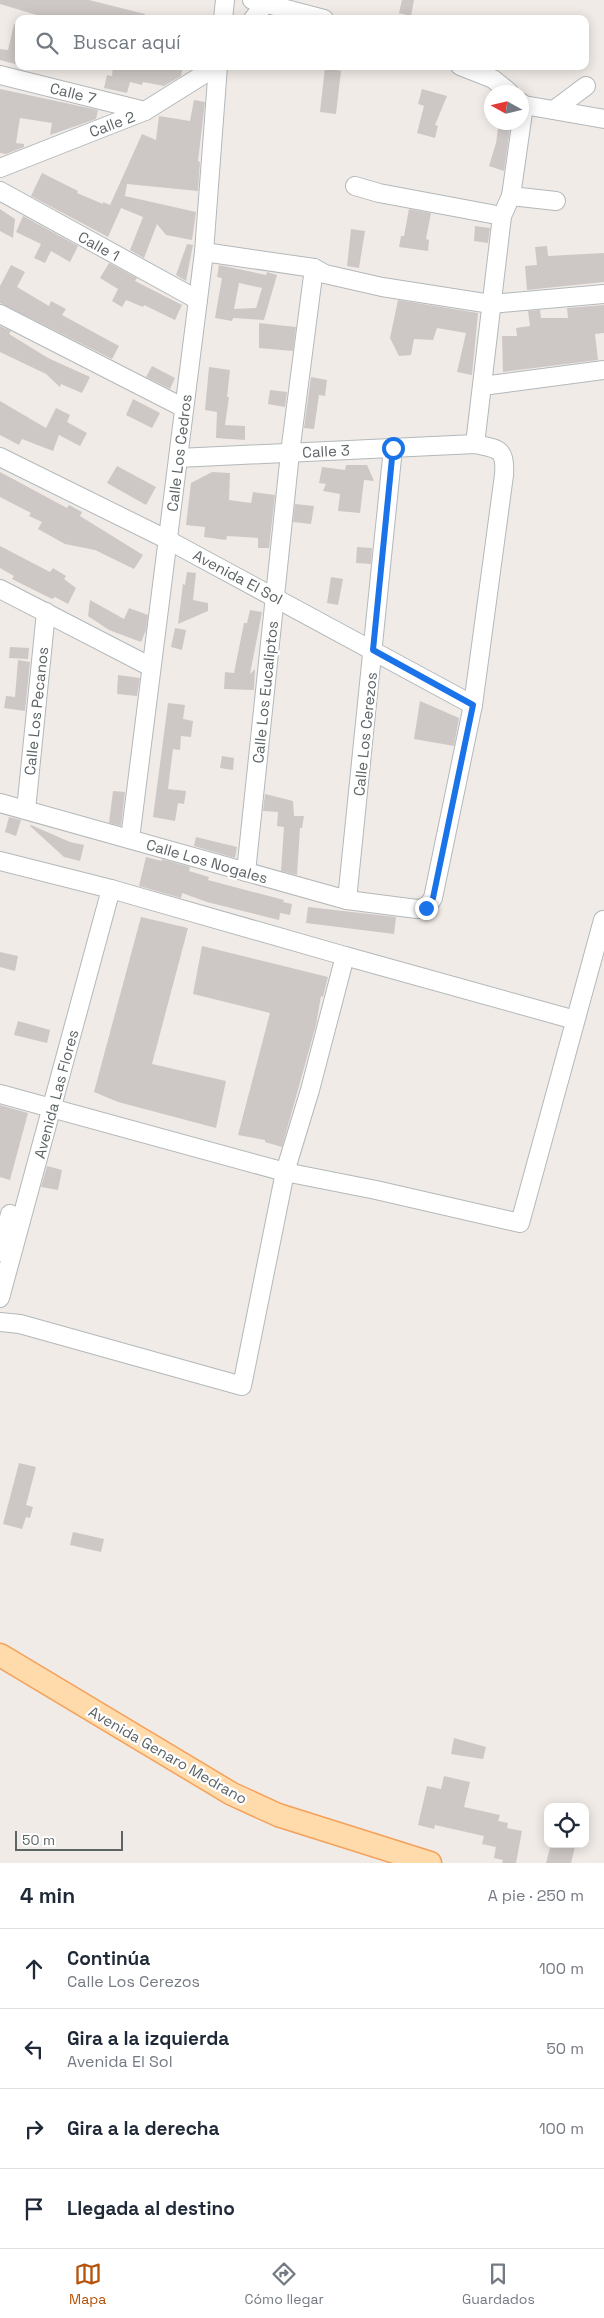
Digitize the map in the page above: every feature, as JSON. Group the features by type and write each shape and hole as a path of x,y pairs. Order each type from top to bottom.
{"main road":[{"name":"Avenida Genaro Medrano","path":"0,1655 232,1794 287,1818 430,1863"}],"street":[{"path":"223,15 225,0"},
{"path":"256,15 262,1 310,15"},
{"name":"Calle 2","path":"0,168 145,111 212,70"},
{"name":"Calle Los Cedros","path":"130,839 204,252 218,70"},
{"path":"470,70 493,79 500,85"},
{"name":"Calle 7","path":"0,75 145,111"},
{"path":"554,110 586,86"},
{"path":"529,105 604,119"},
{"path":"475,444 502,216 511,196 520,130"},
{"path":"355,186 379,193 502,216"},
{"name":"Calle 1","path":"0,191 198,300"},
{"path":"511,196 556,201"},
{"path":"204,252 314,268 325,274 382,287 491,304 604,294"},
{"name":"Calle Los Eucaliptos","path":"246,872 290,453 314,268"},
{"path":"0,314 184,408"},
{"path":"482,386 604,370"},
{"name":"Calle 3","path":"178,458 475,444 497,448 502,453 505,461 473,705 433,898 426,908 416,908"},
{"name":"Calle Los Cerezos","path":"347,900 393,448"},
{"name":"Avenida El Sol","path":"0,457 168,540 473,705"},
{"path":"0,589 151,667"},
{"name":"Calle Los Pecanos","path":"26,810 46,612"},
{"name":"Calle Los Nogales","path":"0,803 347,900 416,908"},
{"path":"0,861 106,888 575,1020"},
{"name":"Avenida Las Flores","path":"0,1298 46,1107 106,888"},
{"path":"0,1094 285,1172 520,1223 550,1121 575,1020 603,920"},
{"path":"0,1322 20,1324 242,1386 285,1172 310,1090 345,956"},
{"name":"Avenida Las Flores","path":"0,1252 46,1107"}],"building":[{"path":"0,0 89,0 145,14 37,15 0,4"},
{"path":"402,0 414,0 411,15 399,13"},
{"path":"15,24 15,64 0,60 0,49 8,50"},
{"path":"113,70 182,70 181,76 164,86 143,82 142,85 130,82 127,93 104,88 107,75 112,76"},
{"path":"325,70 341,71 336,114 320,112"},
{"path":"0,89 98,110 96,119 50,135 52,123 20,118 16,143 24,144 24,147 6,154 0,153"},
{"path":"422,89 447,96 435,125 438,126 435,138 417,133 424,106 418,104"},
{"path":"194,100 205,102 198,161 200,162 198,191 127,184 125,196 196,212 192,240 166,235 157,224 144,258 130,250 143,217 121,208 108,237 31,196 42,173 78,191 77,193 110,205 142,134 156,140 159,116 190,121"},
{"path":"498,130 510,130 504,171 489,166"},
{"path":"0,209 15,219 13,238 0,231"},
{"path":"409,209 431,213 426,239 429,240 428,251 399,247 401,236 404,236"},
{"path":"23,216 78,246 70,262 51,251 45,263 34,258 41,244 16,232"},
{"path":"475,226 490,228 488,243 474,241"},
{"path":"351,229 365,231 359,268 347,266"},
{"path":"187,244 193,245 186,281 176,275"},
{"path":"547,246 548,256 604,253 604,282 527,290 525,266 537,265 535,247"},
{"path":"109,263 137,278 135,281 182,305 175,320 144,305 143,307 126,300 122,307 112,301 118,289 100,278"},
{"path":"11,265 25,272 17,287 49,306 51,301 66,309 62,315 119,346 112,359 0,303 0,286"},
{"path":"219,265 266,275 267,272 277,275 264,320 233,318 232,321 215,318 222,278 217,277","holes":["239,283 262,288 256,308 234,309"]},
{"path":"398,300 478,313 472,375 457,372 466,333 437,328 433,340 414,339 411,355 399,356 390,338"},
{"path":"604,305 604,333 595,334 598,360 503,372 502,336 517,336 516,328 530,326 528,311 540,310 541,318 568,318 567,308"},
{"path":"259,323 296,327 293,351 259,348"},
{"path":"0,326 11,331 9,334 48,358 90,377 82,393 61,384 60,387 46,374 0,352"},
{"path":"152,366 175,378 170,389 146,377"},
{"path":"209,367 230,370 225,425 245,426 245,440 216,438 217,412 205,410"},
{"path":"311,377 327,380 325,396 319,395 314,429 304,428"},
{"path":"270,390 287,392 285,407 268,404"},
{"path":"133,399 160,413 152,428 126,415"},
{"path":"0,401 46,428 56,408 70,415 67,422 87,433 80,446 59,435 53,451 22,439 19,445 0,435"},
{"path":"346,465 367,465 374,481 364,480 360,513 338,511 340,494 323,491 326,484 319,483 322,467 345,470"},
{"path":"117,466 156,487 146,505 107,483"},
{"path":"0,472 67,508 69,505 82,512 80,516 143,555 134,569 95,550 65,544 38,529 42,522 29,516 31,513 0,497"},
{"path":"212,472 230,473 229,500 251,503 253,492 275,495 269,548 258,548 258,538 227,536 226,540 204,537 205,527 186,525 191,483"},
{"path":"295,504 314,506 311,524 293,522"},
{"path":"0,546 50,572 53,568 66,576 64,579 76,588 68,604 55,597 52,599 12,579 14,576 0,568"},
{"path":"357,547 372,548 371,564 356,563"},
{"path":"187,572 196,573 193,600 208,603 208,611 178,624 183,584 185,585"},
{"path":"331,577 343,579 338,605 327,603"},
{"path":"90,600 124,619 129,608 148,615 146,630 141,642 109,630 88,616"},
{"path":"250,610 262,612 250,674 255,669 254,690 224,689 225,672 234,673 244,623 247,623"},
{"path":"175,628 186,630 182,650 171,647"},
{"path":"10,647 29,648 28,659 9,658"},
{"path":"18,660 30,662 25,711 4,708 6,696 15,697"},
{"path":"118,675 140,678 137,696 117,694"},
{"path":"420,701 459,718 454,746 414,739"},
{"path":"168,703 185,705 183,719 193,721 191,737 181,736 180,750 173,749 168,789 186,791 184,804 178,803 175,821 153,817"},
{"path":"222,756 234,758 233,770 220,768"},
{"path":"113,791 125,792 121,826 109,823"},
{"path":"265,794 293,801 294,816 304,816 302,828 300,828 297,875 281,871 284,827 277,826 278,812 263,811"},
{"path":"9,817 21,820 16,836 5,832"},
{"path":"31,825 70,842 84,845 80,861 64,857"},
{"path":"196,837 237,847 235,858 194,846"},
{"path":"146,857 162,861 162,859 190,867 189,871 209,877 208,880 284,900 283,902 292,904 290,915 280,913 279,920 207,902 182,893 181,898 139,886"},
{"path":"308,907 396,917 394,934 306,923"},
{"path":"141,917 188,928 152,1064 226,1081 216,1128 118,1102 94,1092"},
{"path":"202,946 328,977 323,997 321,996 316,1025 282,1147 265,1142 265,1140 238,1135 270,1013 193,994"},
{"path":"0,952 18,956 15,971 0,967"},
{"path":"18,1021 50,1030 47,1043 14,1035"},
{"path":"0,1105 28,1113 10,1180 0,1177"},
{"path":"47,1166 62,1170 58,1190 41,1187"},
{"path":"19,1463 36,1467 26,1505 33,1507 30,1518 26,1517 22,1529 3,1524"},
{"path":"73,1532 104,1539 101,1552 70,1545"},
{"path":"454,1738 486,1747 483,1759 451,1754"},
{"path":"444,1776 470,1782 464,1807 500,1815 498,1821 508,1823 507,1828 522,1831 516,1863 502,1863 503,1860 494,1858 496,1847 482,1844 484,1836 435,1825 434,1829 418,1825 427,1786 441,1789"},
{"path":"550,1848 575,1848 571,1863 546,1863"}],"route":[{"path":"393,448 373,650 473,705 433,898 426,908"}]}
